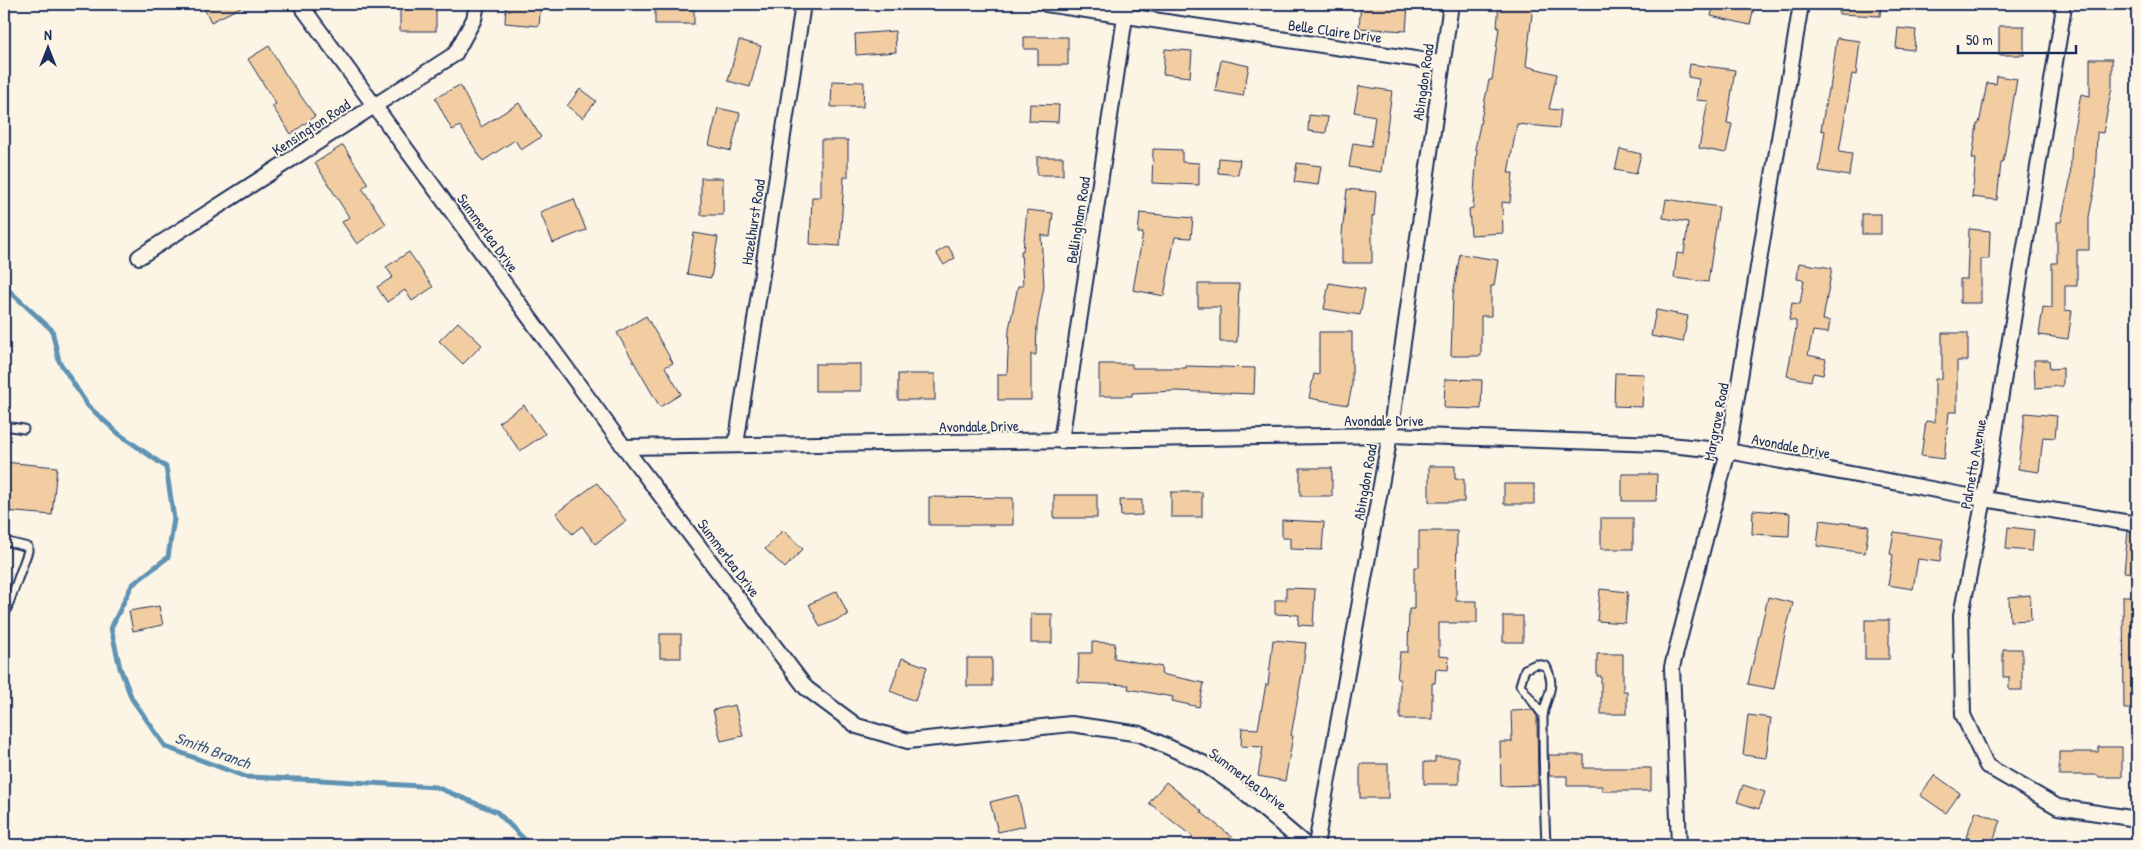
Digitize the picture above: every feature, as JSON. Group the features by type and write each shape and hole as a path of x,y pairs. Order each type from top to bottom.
{"street":[{"name":"Summerlea Drive","path":"300,4 624,447 806,688 857,726 908,741 1071,724 1140,734 1203,763 1236,786 1306,845"},
{"name":"Kensington Road","path":"139,257 455,54 474,19 477,4"},
{"name":"Hazelhurst Road","path":"736,445 803,4"},
{"name":"Belle Claire Drive","path":"1046,4 1126,10 1442,63"},
{"name":"Abingdon Road","path":"1316,845 1390,435 1451,4"},
{"name":"Margrave Road","path":"1679,845 1672,667 1728,451 1801,4"},
{"name":"Palmetto Avenue","path":"2061,4 2063,13 1984,499 1961,615 1962,715 1988,766 2058,807 2137,819"},
{"name":"Bellingham Road","path":"1061,441 1126,10"},
{"name":"Avondale Drive","path":"624,447 1390,435 1660,444 1728,451 1984,499 2137,524"}],"lane":[{"path":"4,426 24,429"},
{"path":"4,541 28,547 4,617"},
{"path":"1543,715 1520,685 1524,669 1536,664 1546,666 1549,673 1551,691 1543,715 1546,845"}],"building":[{"path":"202,4 247,4 211,22"},
{"path":"400,4 436,4 436,31 400,31"},
{"path":"506,4 541,4 539,26 505,23"},
{"path":"655,4 694,4 694,24 655,24"},
{"path":"1361,4 1408,5 1406,31 1359,28"},
{"path":"1499,4 1533,5 1526,66 1557,74 1549,109 1561,110 1559,128 1517,124 1508,173 1513,173 1510,203 1502,202 1503,233 1471,235 1469,209 1473,208 1477,149 1475,149 1489,80 1492,80 1499,28 1497,27"},
{"path":"1714,4 1755,4 1750,25 1711,16"},
{"path":"1839,4 1881,4 1880,16 1839,14"},
{"path":"1999,26 2024,26 2024,55 1999,55"},
{"path":"1898,28 1916,30 1914,50 1896,48"},
{"path":"895,31 896,52 856,55 855,34"},
{"path":"1024,37 1068,37 1068,65 1038,65 1038,49 1024,49"},
{"path":"1837,38 1860,41 1856,75 1852,74 1839,152 1852,154 1849,176 1819,171 1825,131 1821,130 1828,89 1830,89"},
{"path":"739,40 761,46 750,87 728,81"},
{"path":"269,46 286,75 315,116 291,134 272,106 276,104 248,59"},
{"path":"1165,49 1192,51 1190,77 1163,74"},
{"path":"2090,59 2112,59 2112,87 2103,133 2097,132 2095,186 2089,217 2089,250 2077,250 2077,286 2065,286 2065,310 2072,311 2068,339 2039,335 2043,307 2052,308 2052,263 2057,263 2057,222 2061,222 2070,181 2072,138 2081,94 2090,96"},
{"path":"1221,60 1249,66 1243,96 1215,91"},
{"path":"1690,64 1735,70 1727,123 1732,124 1726,153 1699,148 1708,101 1696,100 1699,79 1688,77"},
{"path":"1997,76 2017,79 2003,163 2001,163 1997,200 1972,197 1976,159 1972,159 1977,124 1979,124 1987,83 1996,84"},
{"path":"832,81 864,82 863,107 831,107"},
{"path":"460,85 481,127 519,103 541,137 521,150 515,140 483,161 460,126 452,130 435,98"},
{"path":"1359,86 1392,91 1381,172 1349,167 1353,143 1371,146 1375,116 1354,112"},
{"path":"580,89 596,101 583,118 567,106"},
{"path":"1030,104 1059,105 1058,122 1029,121"},
{"path":"718,108 740,113 731,151 709,145"},
{"path":"1309,115 1328,117 1326,133 1308,131"},
{"path":"821,140 848,140 848,177 844,177 840,246 810,244 812,197 821,197"},
{"path":"343,145 368,184 362,188 386,224 357,244 342,222 349,217 315,163"},
{"path":"1153,149 1182,150 1182,162 1199,163 1199,185 1152,183"},
{"path":"1620,149 1641,154 1636,174 1615,170"},
{"path":"1037,157 1063,157 1063,175 1037,175"},
{"path":"1219,158 1240,160 1238,175 1218,173"},
{"path":"1297,163 1321,166 1318,185 1294,182"},
{"path":"701,178 723,178 723,215 701,215"},
{"path":"1347,189 1376,192 1374,216 1372,216 1372,263 1342,263 1342,234"},
{"path":"574,199 586,230 553,243 540,212"},
{"path":"1666,199 1719,207 1708,282 1674,278 1677,253 1684,254 1688,222 1663,218"},
{"path":"1027,210 1053,213 1050,237 1041,235 1044,286 1037,325 1036,355 1031,354 1031,400 998,400 998,374 1007,374 1009,329 1018,286 1023,286 1021,251 1023,251"},
{"path":"1140,213 1193,218 1191,238 1175,237 1164,296 1133,290 1143,233 1138,233"},
{"path":"1862,214 1881,214 1881,234 1862,234"},
{"path":"1969,229 1990,231 1989,259 1981,259 1981,303 1960,303 1960,279 1967,279"},
{"path":"694,233 718,237 711,278 687,274"},
{"path":"948,246 955,258 944,265 936,253"},
{"path":"409,252 433,287 412,301 405,290 387,302 377,287 393,277 386,267"},
{"path":"1460,254 1498,260 1494,286 1491,286 1491,316 1481,316 1481,356 1451,356 1453,295"},
{"path":"1799,263 1832,268 1823,320 1830,321 1828,333 1813,331 1808,355 1826,359 1823,375 1813,373 1811,381 1787,376 1796,328 1796,321 1789,320 1792,303 1800,304 1804,280 1797,279"},
{"path":"1329,283 1365,289 1360,315 1324,309"},
{"path":"1198,284 1239,284 1237,342 1220,342 1220,307 1198,307"},
{"path":"1656,310 1688,316 1683,342 1651,336"},
{"path":"646,316 673,363 665,367 681,394 660,407 617,333"},
{"path":"458,322 482,345 463,364 439,341"},
{"path":"1319,332 1352,332 1352,386 1348,405 1309,398 1314,374 1319,375"},
{"path":"1942,333 1968,333 1968,361 1957,361 1957,412 1949,412 1944,459 1921,456 1926,421 1935,422 1935,379 1942,379"},
{"path":"2034,360 2049,360 2050,369 2063,368 2063,386 2035,388"},
{"path":"815,364 861,364 861,391 815,391"},
{"path":"1099,364 1132,364 1132,368 1186,368 1186,366 1255,368 1254,394 1176,391 1132,393 1132,396 1099,396"},
{"path":"1615,373 1644,374 1642,407 1614,406"},
{"path":"898,374 935,374 935,400 898,400"},
{"path":"1445,379 1482,380 1481,409 1444,408"},
{"path":"524,405 545,434 520,451 499,422"},
{"path":"2025,413 2057,416 2055,438 2043,437 2039,472 2018,469"},
{"path":"4,462 57,467 52,515 4,511"},
{"path":"1429,466 1455,466 1455,479 1464,479 1464,502 1429,502"},
{"path":"1300,468 1332,468 1332,496 1300,496"},
{"path":"1622,474 1657,474 1656,501 1622,501"},
{"path":"597,483 626,521 595,544 582,526 572,534 556,513"},
{"path":"1504,484 1534,484 1534,504 1504,504"},
{"path":"1171,492 1202,492 1202,517 1171,517"},
{"path":"1054,495 1097,495 1097,518 1054,518"},
{"path":"929,497 1013,498 1013,525 929,525"},
{"path":"1120,500 1142,500 1142,515 1121,516"},
{"path":"1753,510 1790,513 1789,536 1752,534"},
{"path":"1601,518 1633,518 1633,549 1601,549"},
{"path":"1282,520 1324,522 1322,550 1290,549 1290,538 1282,538"},
{"path":"1820,520 1869,526 1865,553 1817,546"},
{"path":"2008,527 2034,530 2032,551 2006,549"},
{"path":"783,530 803,549 785,568 765,549"},
{"path":"1419,531 1457,531 1456,601 1477,601 1477,623 1439,623 1439,656 1449,657 1448,670 1436,669 1435,683 1432,683 1432,719 1400,719 1400,679 1397,679 1400,652 1408,652 1409,609 1414,609 1414,567 1419,567"},
{"path":"2128,531 2137,533 2137,573 2124,572"},
{"path":"1894,532 1943,539 1940,562 1918,559 1913,589 1888,585 1893,555 1890,554"},
{"path":"1286,588 1315,589 1313,626 1298,625 1299,615 1275,614 1275,600 1286,600"},
{"path":"1600,589 1628,592 1625,623 1597,621"},
{"path":"837,591 848,615 820,627 809,604"},
{"path":"2030,595 2031,620 2010,621 2009,597"},
{"path":"2123,596 2137,596 2137,709 2124,709"},
{"path":"1768,597 1793,603 1774,689 1748,684"},
{"path":"159,606 163,625 133,631 129,611"},
{"path":"1031,614 1052,614 1052,643 1031,643"},
{"path":"1503,616 1523,616 1523,642 1503,642"},
{"path":"1865,620 1889,620 1889,659 1865,659"},
{"path":"660,634 681,634 681,658 660,658"},
{"path":"1273,640 1306,643 1285,781 1258,776 1263,747 1241,746 1242,728 1258,729 1266,684 1268,685"},
{"path":"1092,642 1115,643 1114,658 1162,667 1161,674 1204,683 1199,707 1172,701 1173,697 1128,689 1129,685 1078,683 1079,653 1092,653"},
{"path":"2003,649 2022,649 2022,690 2009,690 2009,677 2003,677"},
{"path":"1597,654 1623,654 1623,691 1627,691 1627,714 1601,714 1601,676 1597,676"},
{"path":"902,658 927,667 915,701 890,691"},
{"path":"967,658 992,658 992,686 967,686"},
{"path":"735,705 743,736 721,741 713,710"},
{"path":"1533,710 1537,716 1538,785 1501,786 1500,742 1512,742 1511,711"},
{"path":"1748,715 1771,718 1766,758 1743,755"},
{"path":"2098,747 2122,747 2122,777 2059,775 2059,752 2098,752"},
{"path":"1549,755 1584,755 1584,768 1651,768 1651,791 1602,791 1602,786 1567,786 1567,776 1549,776"},
{"path":"1435,757 1459,757 1459,784 1424,784 1424,762 1435,762"},
{"path":"1360,764 1388,764 1388,798 1360,798"},
{"path":"1935,775 1960,793 1946,813 1920,795"},
{"path":"1166,782 1242,845 1186,845 1193,837 1149,803"},
{"path":"1743,785 1765,792 1759,809 1737,802"},
{"path":"1018,795 1025,826 998,832 990,802"},
{"path":"1976,811 2001,821 1991,845 1985,845 1966,837"}],"waterway":[{"name":"Smith Branch","path":"4,286 52,330 59,361 88,406 119,434 166,467 174,519 168,557 132,585 111,628 120,668 132,699 166,747 246,777 436,787 497,812 530,845"}]}
